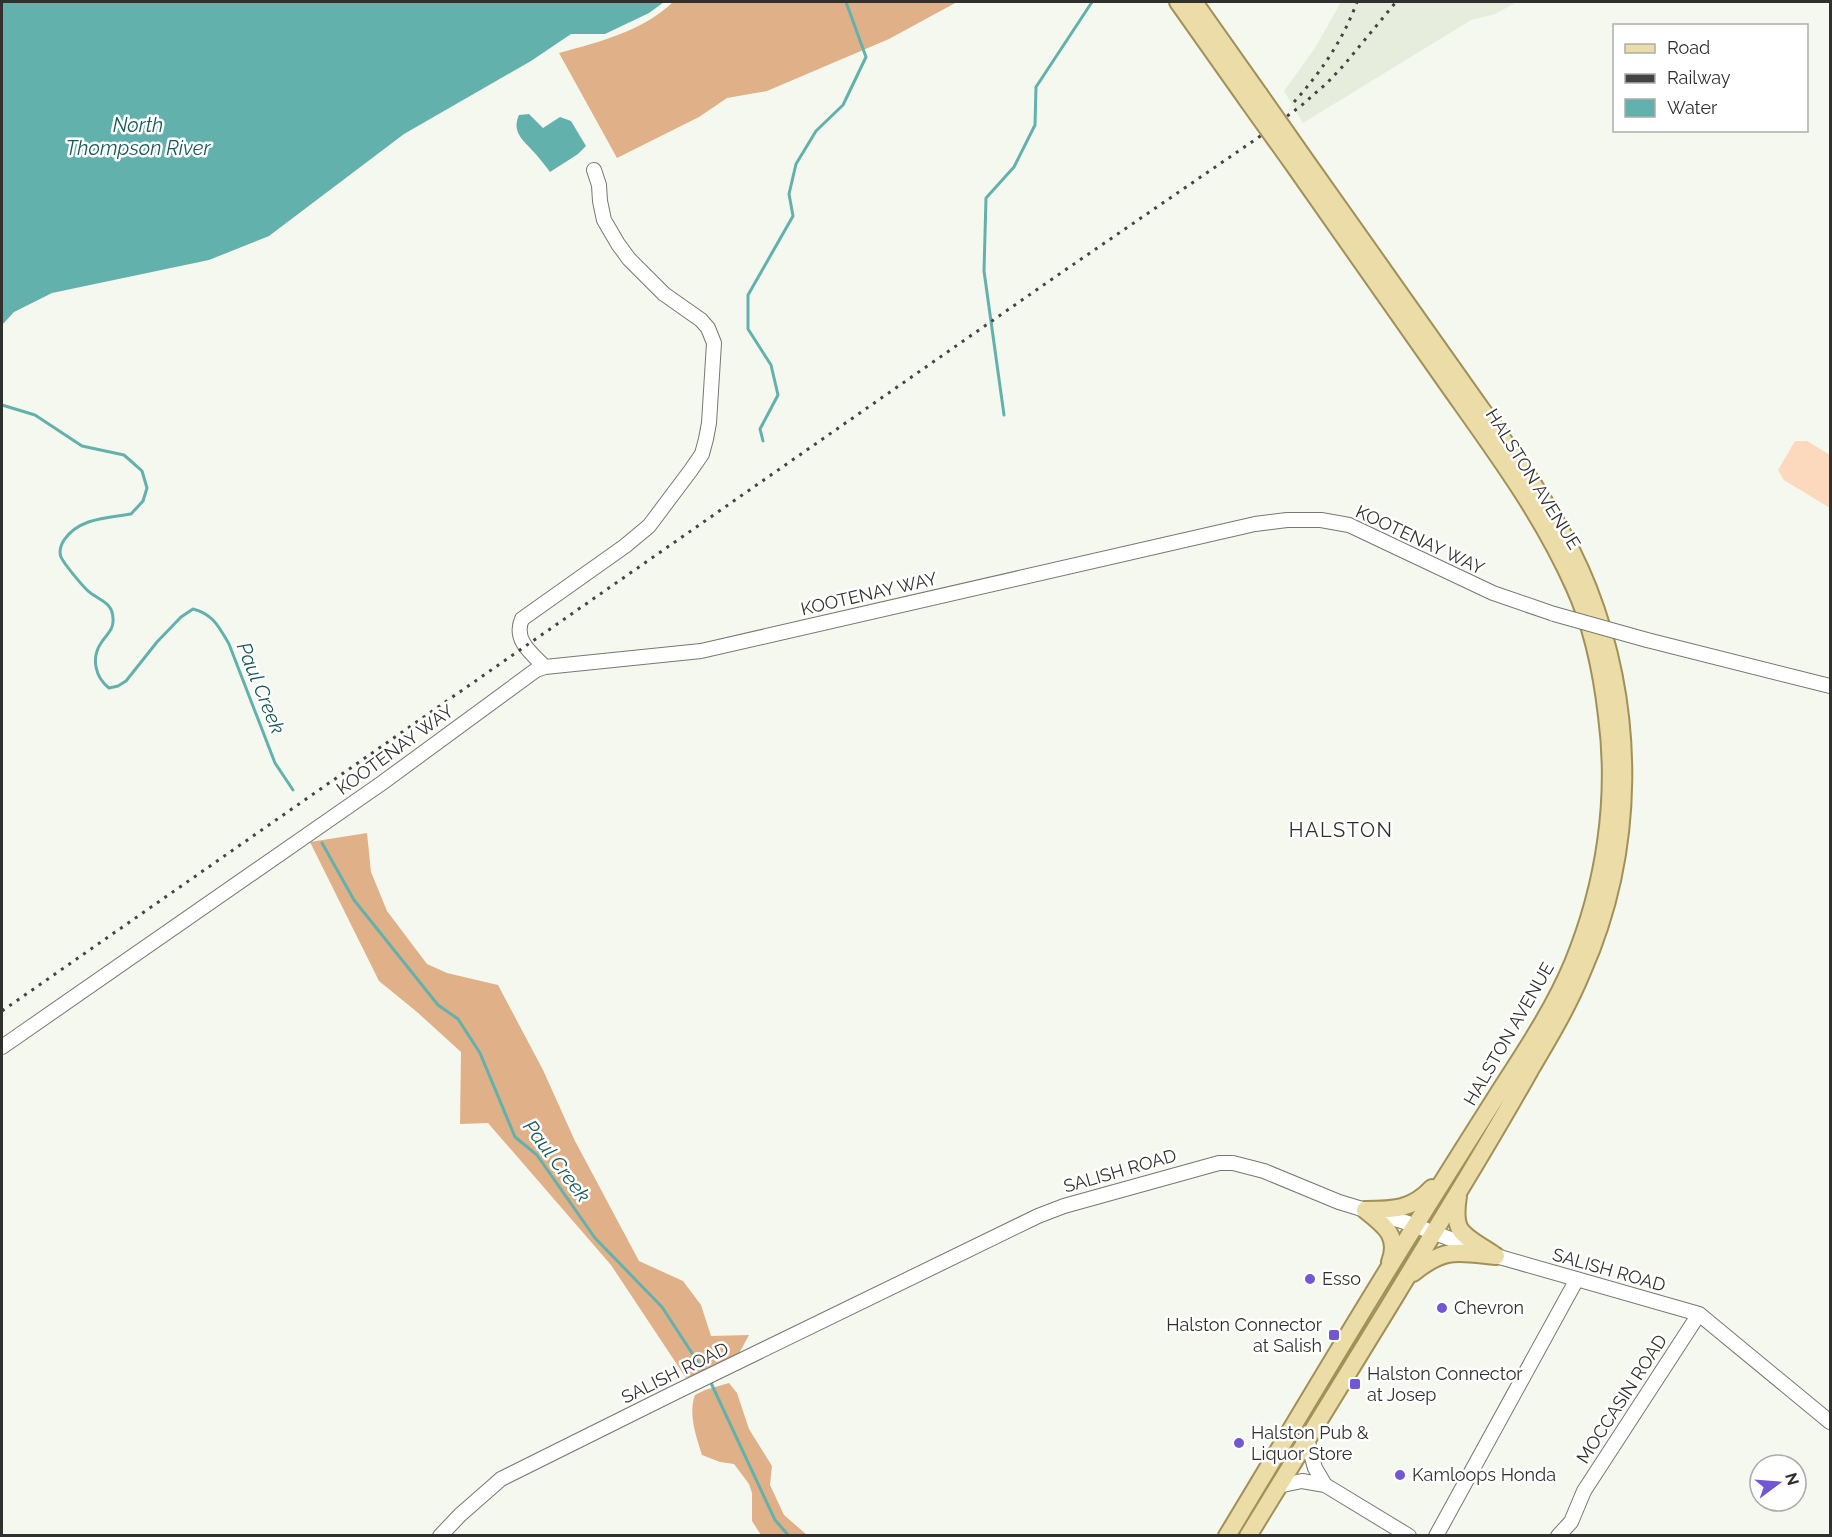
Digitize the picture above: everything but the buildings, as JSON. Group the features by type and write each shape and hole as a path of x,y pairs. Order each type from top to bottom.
{"main road":[{"name":"HALSTON AVENUE","path":"1178,2 1253,97 1515,457 1551,514 1587,586 1606,643 1618,695 1624,764 1623,802 1616,862 1600,925 1583,971 1567,1004 1434,1234 1248,1536"},
{"name":"HALSTON AVENUE","path":"1194,2 1253,97"},
{"name":"HALSTON AVENUE","path":"1227,1536 1556,999 1573,964 1588,922 1600,877 1611,802 1611,765 1605,696 1590,630 1576,590 1540,520 1296,157"},
{"path":"1365,1210 1394,1210 1411,1204 1424,1197 1451,1167"},
{"path":"1459,1192 1455,1214 1462,1234 1496,1256"},
{"path":"1365,1210 1385,1226 1392,1238 1394,1251 1384,1277"},
{"path":"1404,1281 1438,1256 1456,1252 1496,1256"}],"street":[{"path":"545,667 520,639 519,627 522,619 649,526 702,454 709,423 714,343 708,328 701,320 664,294 629,259 618,244 604,220 599,185 594,170"},
{"name":"KOOTENAY WAY","path":"2,1047 382,783 536,670 545,667 701,651 1246,526 1287,520 1321,520 1349,525 1493,593 1554,614 1830,686"},
{"name":"SALISH ROAD","path":"440,1536 501,1479 1038,1216 1064,1206 1205,1166 1233,1163 1264,1171 1339,1202 1415,1226 1496,1256 1699,1314 1830,1422"},
{"path":"1436,1536 1577,1279"},
{"name":"MOCCASIN ROAD","path":"1558,1536 1571,1522 1584,1491 1699,1314"},
{"path":"1306,1439 1315,1468 1325,1485"},
{"path":"1278,1486 1302,1481 1325,1485 1409,1536"}],"shaded area":[{"path":"673,2 957,2 889,39 767,91 727,98 699,117 617,158 559,53 605,40 634,28 648,21"},
{"path":"1341,2 1517,2 1495,14 1471,20 1303,123 1284,91 1315,48"},
{"path":"1795,441 1807,441 1830,455 1830,508 1784,480 1778,470"},
{"path":"367,833 371,872 387,911 427,964 447,973 498,985 543,1070 575,1141 639,1261 683,1281 701,1305 711,1336 749,1335 736,1359 686,1378 611,1265 488,1123 460,1124 461,1052 379,981 310,842"},
{"path":"729,1383 737,1393 749,1429 772,1466 770,1485 784,1515 807,1535 761,1535 752,1521 752,1493 749,1484 734,1464 720,1462 702,1455 695,1433 692,1410 695,1395"}],"water":[{"name":"North Thompson River","path":"2,2 664,2 649,13 605,34 571,34 531,61 404,134 269,236 209,260 52,293 14,312 2,325"},
{"path":"529,114 543,128 560,117 571,121 586,146 578,154 550,172 517,130 519,115"}],"waterway":[{"path":"763,441 760,429 778,395 771,365 748,329 748,295 793,216 789,194 796,164 816,131 843,105 866,57 846,2"},
{"path":"1004,415 984,271 986,198 1014,167 1035,125 1036,87 1092,2"},
{"name":"Paul Creek","path":"2,405 35,415 82,446 124,455 142,471 147,488 143,501 131,514 94,520 77,527 64,540 60,553 73,574 87,590 107,605 112,613 112,626 98,649 95,661 104,684 109,688 126,681 157,642 181,617 193,609 206,614 229,644 275,763 293,790"},
{"name":"Paul Creek","path":"322,843 354,900 438,1005 458,1019 480,1053 515,1137 537,1155 595,1238 662,1307 703,1370"},
{"name":"Paul Creek","path":"711,1383 775,1520 789,1536"}],"railway":[{"path":"1294,102 1330,55 1357,2"},
{"path":"2,1011 1259,137 1328,82 1396,2"}],"place":[{"name":"Esso","path":"1310,1279"},
{"name":"Chevron","path":"1442,1308"},
{"name":"Halston Connector at Salish","path":"1334,1335"},
{"name":"Halston Connector at Josep","path":"1355,1384"},
{"name":"Halston Pub & Liquor Store","path":"1239,1443"},
{"name":"Kamloops Honda","path":"1400,1475"}],"district":[{"name":"HALSTON","path":"1341,830"}]}
